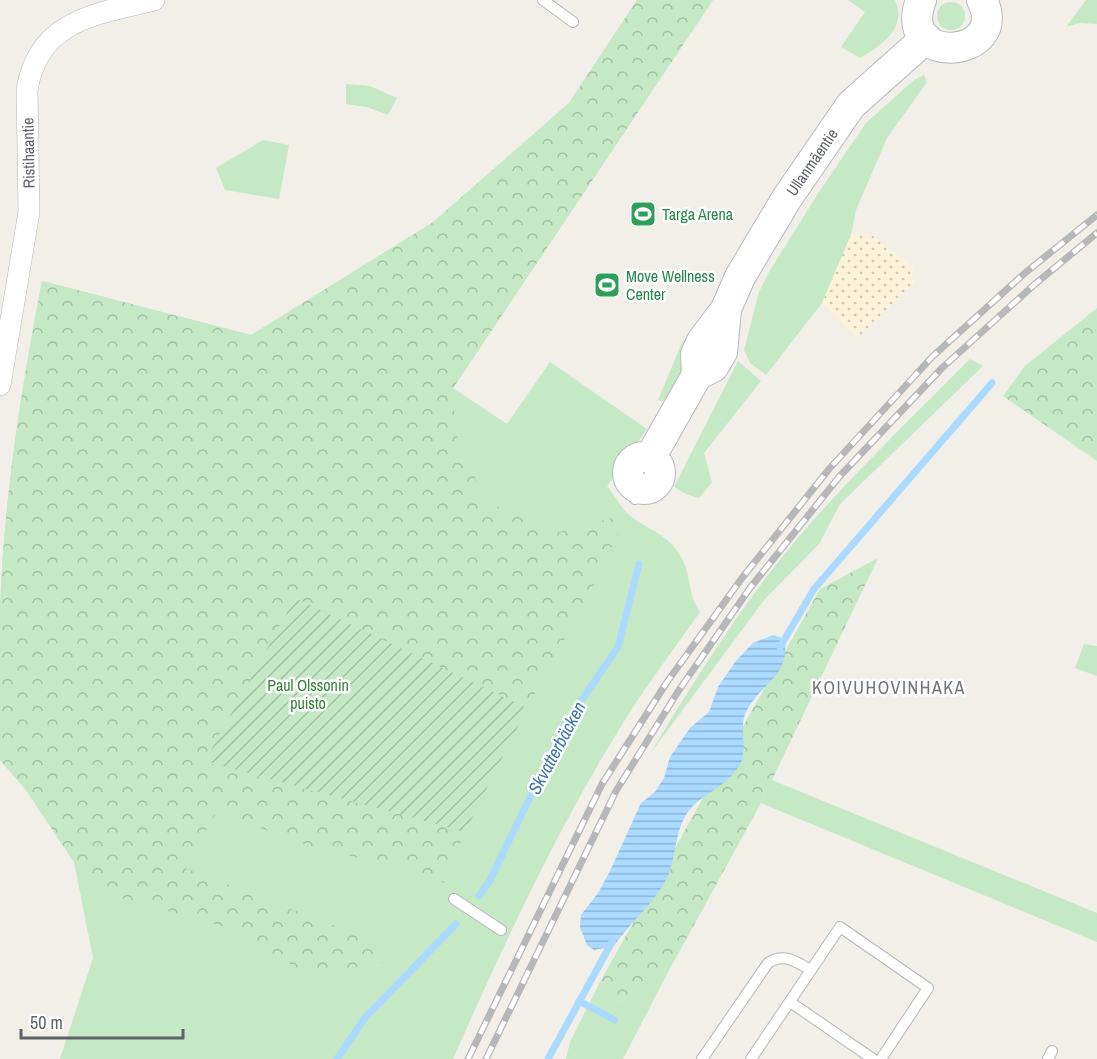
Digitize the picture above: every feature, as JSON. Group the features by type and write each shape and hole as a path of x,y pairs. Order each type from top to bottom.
{"street":[{"name":"Ristihaantie","path":"0,385 28,212 27,90 30,71 38,52 54,34 73,23 97,14 154,0"},
{"path":"921,0 917,20 926,38 944,49 965,47 981,34 988,4"},
{"name":"Ullanmäentie","path":"636,493 628,478 629,466 638,458 650,458 697,375 713,367 722,352 726,309 740,277 787,198 850,105 926,38"}],"lane":[{"path":"543,0 573,22"},
{"path":"454,899 501,930"},
{"path":"751,1059 840,927 928,988 881,1059"},
{"path":"702,1059 768,963 776,958 788,958 811,970"},
{"path":"790,1002 873,1059"}],"green space":[{"name":"Paul Olssonin puisto","path":"637,0 713,0 453,388 507,424 550,362 647,429 607,486 627,513 660,534 678,552 686,568 693,598 700,612 637,701 585,787 494,967 453,1059 60,1059 93,958 74,862 26,790 0,760 0,614 5,530 20,405 42,281 251,335 432,223 569,103"},
{"name":"Paul Olssonin puisto","path":"637,0 713,0 453,388 455,432 485,500 552,534 627,514 594,585 527,708 295,598 205,762 465,832 444,883 431,876 299,843 217,811 185,868 389,947 390,961 308,975 233,929 116,897 74,862 26,790 0,760 0,614 5,530 20,405 42,281 251,335 432,223 569,103"},
{"path":"848,0 895,0 898,10 898,19 890,35 884,42 860,58 841,47 865,12"},
{"path":"1086,0 1097,0 1097,24 1079,23 1066,27"},
{"path":"951,2 961,6 965,16 961,26 951,30 941,26 937,16 941,6"},
{"path":"924,75 927,82 887,138 856,210 851,235 822,303 766,375 750,363 744,350 759,292 769,272 866,123 914,80"},
{"path":"346,84 370,86 397,98 388,115 367,107 346,104"},
{"path":"263,140 289,145 279,199 225,190 216,168"},
{"path":"1097,308 1097,461 1003,396 1025,366"},
{"path":"683,340 693,345 671,403 658,400"},
{"path":"970,359 983,366 840,504 819,544 765,599 650,754 749,600 788,550 864,466"},
{"path":"738,361 761,381 704,453 712,482 699,498 686,494 674,487"},
{"path":"878,558 761,803 667,974 618,1002 600,982 820,589"},
{"path":"295,598 527,708 465,832 205,761"},
{"path":"1084,644 1097,646 1097,676 1075,668"},
{"path":"772,780 1097,913 1097,942 761,803"},
{"path":"667,974 623,1059 566,1059 570,1042 600,982 618,1002"}],"sand":[{"path":"870,233 914,268 912,277 915,282 857,338 822,303 851,235"}],"water":[{"path":"773,635 785,639 783,663 779,672 759,693 746,712 743,725 743,753 739,766 729,779 697,802 686,815 679,831 669,873 652,900 614,946 594,950 587,945 580,927 581,915 598,893 610,871 641,803 655,792 664,778 670,757 690,728 709,712 718,687 735,662 753,643"}],"waterway":[{"path":"780,647 814,589 992,383"},
{"name":"Skvatterbäcken","path":"479,896 489,882 566,723 618,647 639,564"},
{"name":"Skvatterbäcken","path":"337,1059 364,1019 456,924"},
{"path":"548,1059 613,940"},
{"path":"579,1001 615,1020"}],"railway":[{"path":"468,1059 602,784 667,682 742,578 829,469 933,356 1025,273 1097,215"},
{"path":"486,1059 616,791 679,690 750,588 839,477 942,368 1035,284 1097,233"}],"place":[{"name":"Targa Arena","path":"643,214"},
{"name":"Move Wellness Center","path":"607,285"}],"district":[{"name":"KOIVUHOVINHAKA","path":"889,688"}]}
